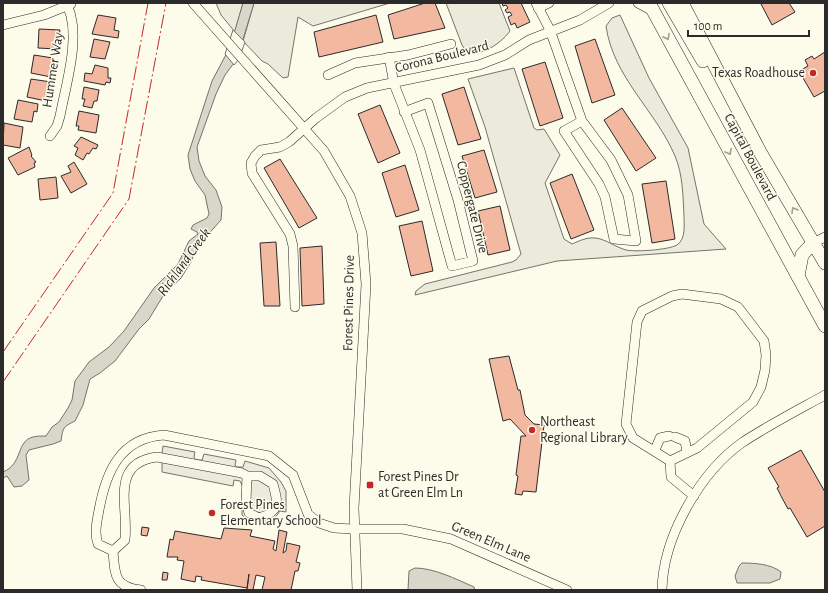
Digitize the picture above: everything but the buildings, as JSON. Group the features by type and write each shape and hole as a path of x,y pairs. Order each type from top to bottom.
{"highway":[{"path":"669,3 730,108 748,127"},
{"name":"Capital Boulevard","path":"682,3 748,127 825,263"},
{"name":"Capital Boulevard","path":"651,7 825,326"},
{"path":"798,276 802,255 813,243"}],"street":[{"name":"Forest Pines Drive","path":"193,3 324,151 350,196 362,233 366,284 353,529 357,590"},
{"path":"549,3 537,6 550,30 582,121 611,160 628,195 636,241 614,239 605,197 599,184 564,130 582,121"},
{"name":"Corona Boulevard","path":"295,307 290,234 252,173 252,163 255,156 261,150 285,144 345,97 367,88 394,84 479,65 505,55 529,40 550,30 580,20 609,3"},
{"path":"638,3 651,7"},
{"path":"3,24 44,15 70,5"},
{"name":"Hummer Way","path":"50,136 57,126 60,116 72,46 74,25 70,5"},
{"path":"328,75 355,63 389,56 408,55 451,44"},
{"name":"Coppergate Drive","path":"389,56 394,84 404,112 420,150 452,266 473,261 456,194 428,103 404,112"},
{"path":"813,243 825,237"},
{"path":"670,461 697,448 753,402 761,387 765,370 766,355 764,341 738,307 721,299 682,294 672,296 653,304 642,312 637,322 626,424 633,438 655,450 670,461 672,477 694,496"},
{"path":"662,590 662,577 671,543 685,510 717,465 742,443 825,395"},
{"name":"Green Elm Lane","path":"113,551 98,544 95,537 103,488 111,466 122,453 134,444 151,436 164,435 269,456 293,475 308,514 319,523 334,528 403,529 451,539 567,590"},
{"path":"655,450 660,438 672,437 680,438 685,441 687,452"},
{"path":"142,590 128,589 118,582 114,570 113,551 125,540 124,483 133,466 144,459 157,457 242,473 247,476 260,476 272,484 277,500 276,508 270,515 259,518 249,513 246,502 247,476"}],"shaded area":[{"path":"216,3 243,3 235,32 221,15"},
{"path":"254,3 390,3 313,26 298,17 288,77 283,78 268,64 262,61 243,41"},
{"path":"446,3 499,3 510,31 493,46 486,50 472,53 462,45"},
{"path":"620,15 649,78 688,148 704,224 726,249 557,261 415,295 416,291 425,284 512,262 521,254 485,127 468,79 514,68 534,128 537,130 544,129 560,155 545,183 564,239 572,244 586,239 595,238 626,250 637,251 673,247 680,242 684,232 684,223 683,194 678,163 667,140 617,62 610,44 606,26 612,18"},
{"path":"163,446 195,452 194,457 196,460 202,460 204,454 236,460 235,465 237,467 243,467 245,461 269,468 281,482 286,491 286,512 280,511 272,522 259,523 246,519 242,515 244,489 240,481 234,480 233,486 162,472"}],"water":[{"name":"Richland Creek","path":"243,3 254,3 237,59 225,75 216,94 197,147 199,161 205,176 216,190 222,207 221,220 196,248 191,262 181,278 163,296 149,319 139,329 115,361 90,379 83,405 75,421 64,428 61,441 29,450 26,455 29,480 22,486 14,487 7,476 3,478 3,472 14,464 21,448 28,439 46,436 52,427 59,422 72,400 75,381 89,362 109,347 124,331 154,288 178,264 189,241 198,234 191,229 193,225 207,218 209,214 205,195 195,181 190,169 188,155 212,81 230,47"},
{"path":"742,563 773,567 781,572 780,579 770,583 737,583 735,576 739,566"},
{"path":"415,568 422,568 445,574 474,587 475,590 408,590 409,571"}],"pier":[{"path":"233,30 245,42 239,59 234,65 225,54"}],"power":[{"path":"3,352 113,193 148,3"},
{"path":"3,382 129,199 166,3"}],"place":[{"name":"Texas Roadhouse","path":"813,73"},
{"name":"Northeast Regional Library","path":"532,430"},
{"name":"Forest Pines Dr at Green Elm Ln","path":"370,485"},
{"name":"Forest Pines Elementary School","path":"212,513"}]}
